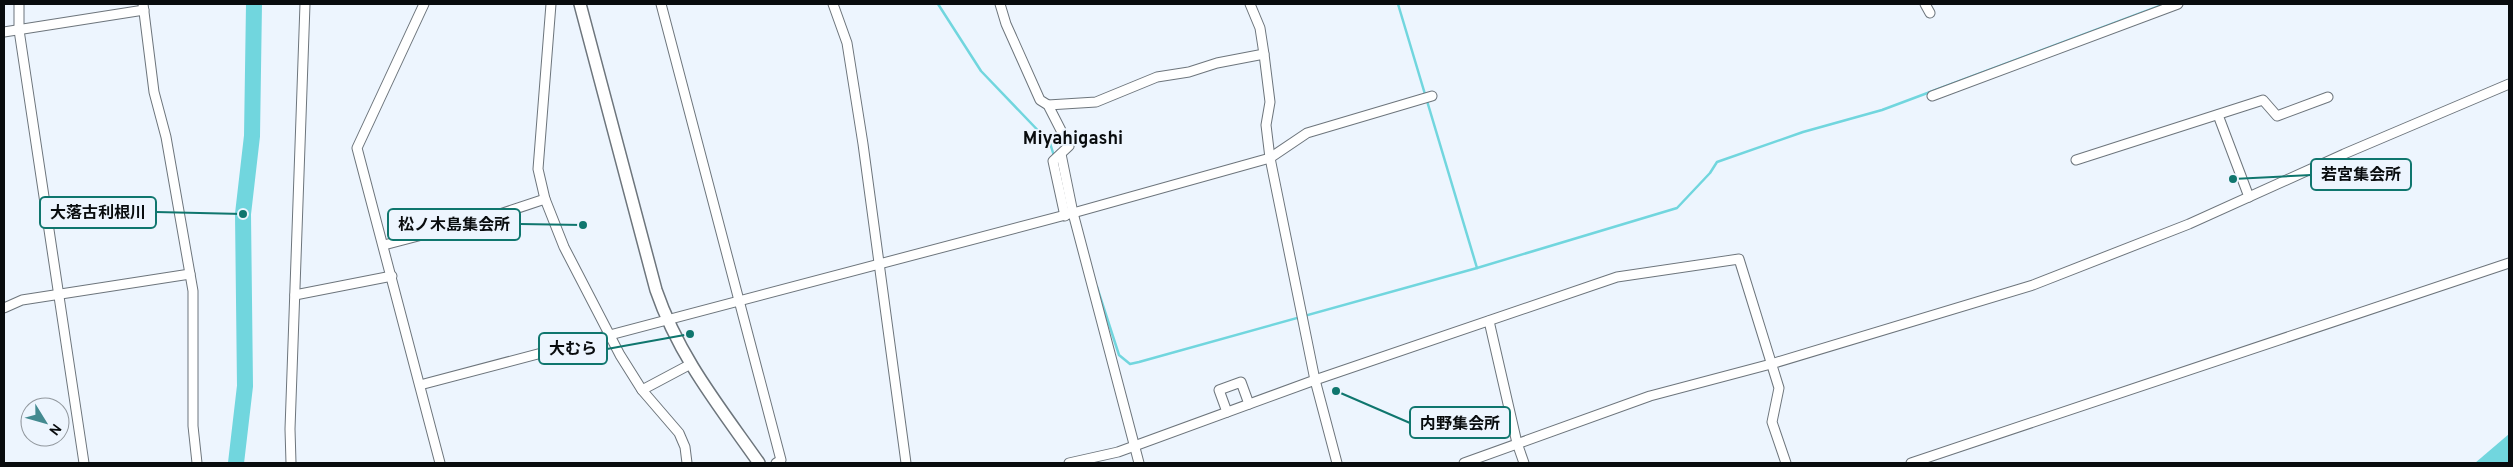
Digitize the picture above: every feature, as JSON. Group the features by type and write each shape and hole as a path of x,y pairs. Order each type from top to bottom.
{"street":[{"path":"19,4 19,30 84,463"},
{"path":"291,463 305,4"},
{"path":"424,4 357,148 440,463"},
{"path":"551,4 538,169 545,199 564,247 620,355 642,390 679,433 685,447 687,463"},
{"path":"580,4 656,290 666,320 689,365 759,463"},
{"path":"661,4 781,460 776,463"},
{"path":"833,4 847,42 864,144 906,463"},
{"path":"1000,4 1006,24 1040,100 1048,105 1069,146 1053,161 1139,463"},
{"path":"1250,4 1260,28 1264,54 1270,102 1266,125 1270,158 1315,380 1337,463"},
{"path":"1925,4 1930,13"},
{"path":"1932,96 2178,4"},
{"path":"4,32 143,7 154,92 166,136 190,274 194,314 193,426 197,463"},
{"path":"1048,105 1096,102 1157,77 1189,72 1217,63 1264,54"},
{"path":"1464,463 1650,396 1770,364 2032,285 2189,224 2509,84"},
{"path":"420,385 1069,214 1270,158 1307,133 1432,96"},
{"path":"2076,160 2263,100 2277,116 2328,97"},
{"path":"2218,115 2249,197"},
{"path":"384,245 491,217 545,199"},
{"path":"1069,463 1134,446 1315,380 1617,277 1739,259 1779,388 1772,422 1786,463"},
{"path":"1911,463 2509,263"},
{"path":"4,308 22,300 190,274"},
{"path":"295,295 392,276"},
{"path":"1489,321 1517,443 1524,463"},
{"path":"642,390 689,365"},
{"path":"1227,412 1219,390 1241,382 1250,404"}],"water":[{"path":"2509,434 2509,463 2475,463"}],"waterway":[{"path":"236,463 245,386 243,214 252,136 254,4"},
{"path":"938,4 981,71 1050,143 1054,156"},
{"path":"1398,4 1477,268"},
{"path":"1097,287 1119,355 1130,364 1139,362 1477,268 1677,208 1710,173 1717,162 1803,132 1882,110 2165,4"}],"place":[{"name":"若宮集会所","path":"2233,179"},
{"name":"大落古利根川","path":"243,214"},
{"name":"松ノ木島集会所","path":"583,225"},
{"name":"大むら","path":"690,334"},
{"name":"内野集会所","path":"1336,391"}],"district":[{"name":"Miyahigashi","path":"1073,138"}]}
